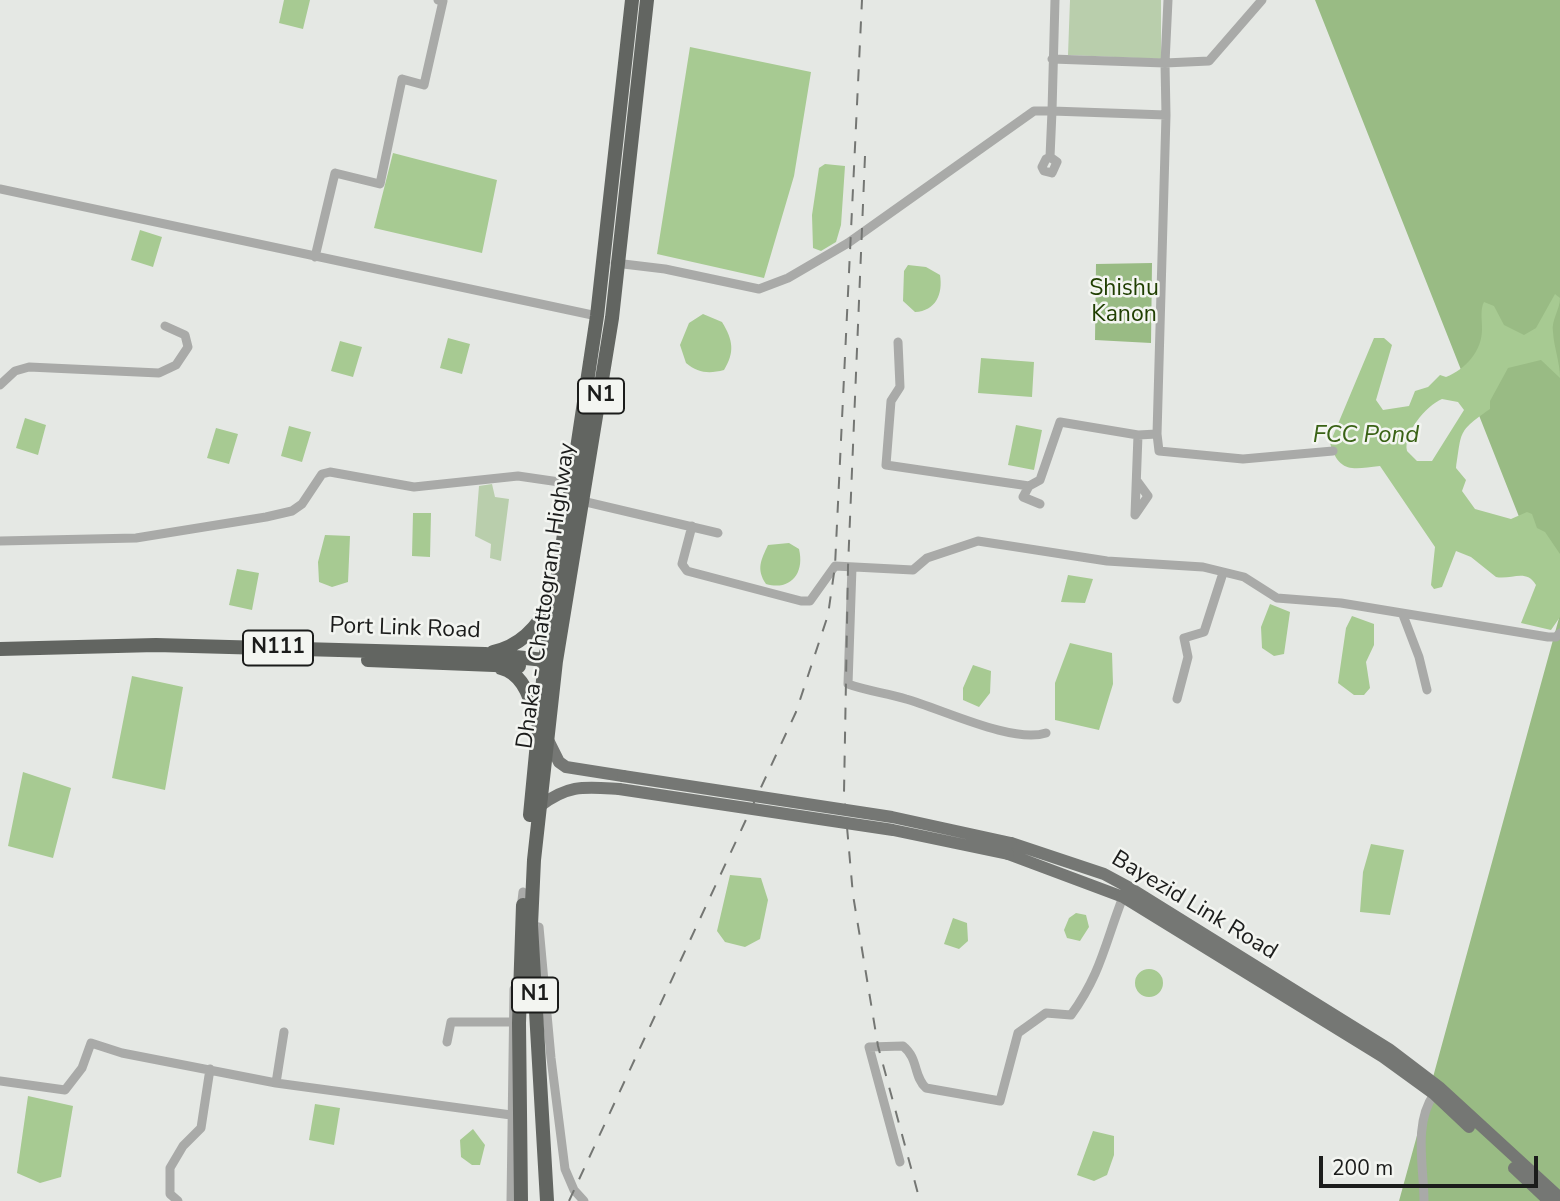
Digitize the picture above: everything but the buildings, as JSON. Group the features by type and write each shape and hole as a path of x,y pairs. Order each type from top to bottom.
{"highway":[{"name":"Dhaka - Chattogram Highway","path":"550,664 603,385 610,263 632,0"},
{"name":"Dhaka - Chattogram Highway","path":"548,1201 523,892 543,736 558,585 597,316 610,263 647,0"},
{"path":"485,659 527,636 548,607 558,585"},
{"name":"Port Link Road","path":"0,649 156,645 550,664"},
{"name":"Port Link Road","path":"0,656 156,652 485,659"},
{"path":"485,659 514,674 532,704 543,736"},
{"name":"Dhaka - Chattogram Highway","path":"521,1201 526,925 540,806 543,736"}],"main road":[{"name":"Bayezid Link Road","path":"543,736 565,767 892,817 1104,874 1389,1049 1439,1087 1560,1198"},
{"name":"Bayezid Link Road","path":"540,806 562,791 582,786 619,789 1009,848 1124,897 1382,1057 1434,1094 1549,1201"}],"street":[{"path":"315,257 335,173 380,184 402,79 424,85 443,1 438,0"},
{"path":"1050,158 1055,0"},
{"path":"1168,0 1157,435 1159,451 1243,459 1333,451"},
{"path":"1052,59 1165,63 1209,61 1262,0"},
{"path":"610,263 665,269 759,289 788,278 848,243 1034,111 1166,115"},
{"path":"0,189 597,316"},
{"path":"0,385 15,371 29,367 159,373 176,365 188,347 185,335 165,326"},
{"path":"898,342 900,387 891,401 886,465 1028,485 1040,480 1060,422 1139,435 1157,435"},
{"path":"1137,481 1139,435"},
{"path":"0,541 136,538 267,517 292,511 302,504 322,474 330,472 414,486 518,476 573,484"},
{"path":"1028,485 1022,500 1040,505"},
{"path":"582,502 718,533"},
{"path":"692,526 682,564 687,571 801,601 810,601 835,566 913,570 927,558 978,541 1107,561 1203,568 1244,577 1277,597 1341,603 1548,637 1556,637 1560,633"},
{"path":"852,567 848,684 902,697 1003,731 1033,737 1046,733"},
{"path":"1177,699 1188,657 1184,638 1204,632 1223,573"},
{"path":"1403,615 1419,657 1427,690"},
{"path":"511,1201 511,1022 523,892"},
{"path":"901,1162 869,1047 903,1046 915,1060 920,1082 926,1088 1000,1101 1018,1033 1046,1013 1071,1015 1086,994 1106,954 1124,897"},
{"path":"526,925 539,927 565,1169 574,1190 584,1201"},
{"path":"447,1042 451,1023 511,1022"},
{"path":"276,1083 284,1032"},
{"path":"0,1081 65,1090 82,1068 91,1043 122,1053 276,1083 511,1115"},
{"path":"178,1201 170,1194 170,1168 183,1146 201,1128 210,1069"},
{"path":"1424,1201 1422,1136 1424,1115 1434,1094"}],"shaded area":[{"path":"1070,0 1161,0 1161,59 1068,55"},
{"path":"492,484 495,497 509,499 501,561 490,558 491,544 475,536 479,486"}],"green space":[{"path":"1315,0 1560,0 1560,1201 1399,1201 1559,618"},
{"name":"Shishu Kanon","path":"1152,263 1151,343 1095,340 1096,264"}],"water":[{"path":"284,0 310,0 303,29 279,23"},
{"path":"690,47 811,72 794,176 764,278 657,254"},
{"path":"393,153 497,180 482,253 374,228"},
{"path":"825,164 845,166 841,225 836,242 821,251 813,248 812,215 819,168"},
{"path":"140,230 162,237 153,267 131,260"},
{"path":"908,265 926,267 940,275 937,300 922,311 915,312 903,301 904,271"},
{"name":"FCC Pond","path":"1555,294 1560,298 1553,328 1560,378 1541,360 1508,368 1490,401 1490,409 1463,433 1456,468 1466,480 1462,491 1475,509 1511,519 1527,512 1532,514 1537,528 1545,532 1560,554 1560,617 1551,630 1521,623 1536,585 1532,580 1523,576 1496,577 1471,557 1456,551 1442,587 1434,589 1431,585 1435,547 1380,466 1355,468 1343,465 1330,443 1374,338 1384,338 1392,345 1376,400 1383,410 1409,406 1415,391 1428,387 1440,375 1446,377 1460,369 1472,358 1481,337 1484,302 1494,306 1504,325 1524,335 1536,328","holes":["1442,399 1458,402 1464,410 1432,461 1417,461 1407,451 1412,428 1429,408"]},
{"path":"703,314 722,322 728,335 731,352 724,370 704,372 686,363 680,345 689,323"},
{"path":"448,338 470,344 462,374 440,368"},
{"path":"340,341 362,347 353,377 331,371"},
{"path":"981,358 1034,362 1032,397 978,393"},
{"path":"25,418 46,425 38,455 16,448"},
{"path":"1016,425 1042,430 1034,470 1008,465"},
{"path":"289,426 311,432 302,462 281,456"},
{"path":"216,428 238,434 229,464 207,458"},
{"path":"413,513 431,513 430,557 412,556"},
{"path":"325,535 350,536 348,582 332,587 319,582 318,562"},
{"path":"789,543 799,549 798,573 789,583 775,586 766,584 760,569 768,545"},
{"path":"237,569 259,573 252,610 229,605"},
{"path":"1068,575 1093,579 1085,603 1061,602"},
{"path":"1270,604 1290,612 1284,654 1274,656 1262,648 1261,627"},
{"path":"1352,616 1374,624 1374,645 1366,662 1370,688 1364,695 1354,695 1338,683 1346,628"},
{"path":"1070,643 1112,653 1113,684 1099,730 1055,720 1055,683"},
{"path":"973,665 991,671 990,693 979,707 963,700 963,688"},
{"path":"132,676 183,687 165,790 112,778"},
{"path":"23,772 71,788 53,858 8,846"},
{"path":"1371,844 1404,850 1390,915 1360,912 1363,872"},
{"path":"730,875 761,878 768,900 760,939 745,947 725,942 717,931"},
{"path":"1076,913 1086,915 1089,927 1080,941 1067,938 1064,930 1069,918"},
{"path":"953,918 967,923 968,941 959,949 944,944"},
{"path":"1149,969 1159,973 1163,983 1159,993 1149,997 1139,993 1135,983 1139,973"},
{"path":"28,1096 73,1106 61,1177 40,1183 17,1173"},
{"path":"315,1104 340,1108 334,1145 309,1140"},
{"path":"473,1129 485,1145 480,1165 472,1165 461,1157 460,1140"},
{"path":"1093,1131 1114,1136 1114,1155 1107,1175 1094,1181 1077,1175"}],"railway":[{"path":"569,1201 796,712 828,615 835,566 862,0"},
{"path":"865,156 848,567 844,793 853,895 878,1046 920,1201"}]}
